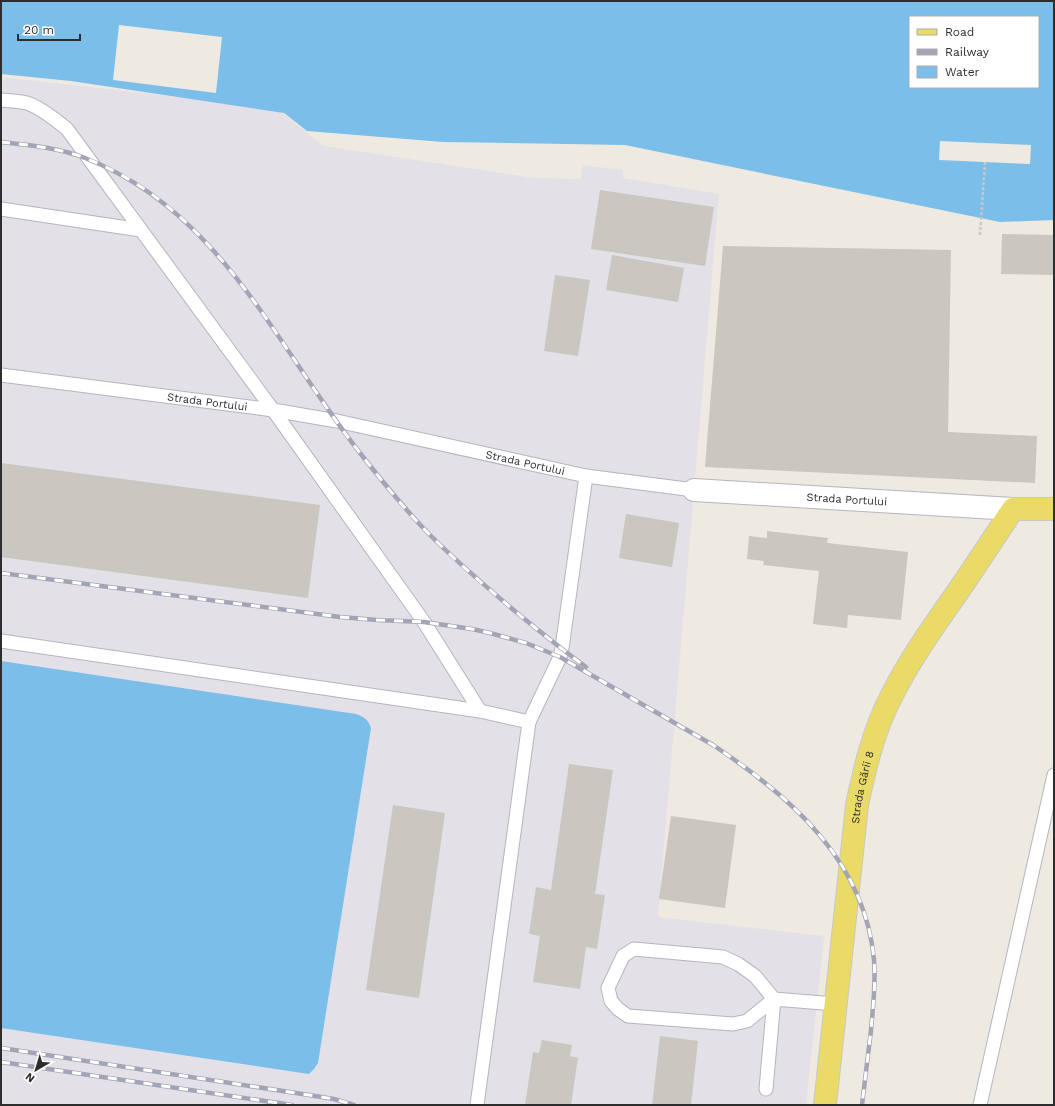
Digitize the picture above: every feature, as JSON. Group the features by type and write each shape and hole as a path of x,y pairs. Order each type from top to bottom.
{"main road":[{"name":"Strada Portului","path":"1013,509 1054,509"},
{"name":"Strada Gării 8","path":"825,1105 857,805 867,759 891,696 908,666 1013,509"}],"street":[{"name":"Strada Portului","path":"694,490 1013,509"}],"lane":[{"path":"1,100 28,103 54,118 67,129 273,410 424,622 480,712"},
{"path":"1,209 140,230"},
{"name":"Strada Portului","path":"1,375 273,410 337,421 586,476 694,490"},
{"path":"477,1105 529,722 560,657 586,476"},
{"path":"1,641 480,712 529,722"},
{"path":"980,1105 1054,775"},
{"path":"774,998 748,1021 733,1024 628,1016 618,1009 611,1001 608,988 623,956 634,949 723,957 738,964 754,976 774,998 835,1004"},
{"path":"766,1089 774,998"}],"path":[{"path":"980,236 984,162"}],"shaded area":[{"path":"1,77 276,108 323,146 534,178 581,179 582,165 623,170 623,178 719,194 658,917 824,936 806,1105 1,1105"}],"water":[{"path":"1,1 1054,1 1054,220 1000,222 625,145 443,142 307,131 284,113 71,81 1,74"},
{"path":"1,661 356,714 367,720 371,728 318,1063 309,1074 1,1028"}],"pier":[{"path":"119,25 222,37 216,93 113,80"},
{"path":"940,141 1031,145 1030,164 939,160"}],"building":[{"path":"600,190 714,207 705,266 591,249"},
{"path":"1002,234 1054,235 1053,275 1001,274"},
{"path":"723,246 951,250 948,432 1037,436 1035,483 705,467"},
{"path":"612,255 684,268 678,302 606,290"},
{"path":"555,275 590,280 578,356 544,351"},
{"path":"1,463 320,505 308,598 1,557"},
{"path":"626,514 679,523 672,567 619,558"},
{"path":"767,531 828,538 827,543 908,552 901,620 848,615 847,628 813,624 819,571 763,565 764,561 747,559 749,536 767,538"},
{"path":"569,764 613,770 595,894 605,895 597,949 586,947 580,989 533,982 540,936 529,934 536,887 551,890"},
{"path":"393,805 445,813 419,998 366,990"},
{"path":"671,816 736,825 725,908 659,899"},
{"path":"660,1036 698,1041 691,1105 652,1105"},
{"path":"542,1040 572,1045 570,1056 578,1058 571,1105 525,1105 533,1052 539,1053"}],"railway":[{"path":"1,142 54,149 85,158 132,182 174,211 210,246 242,285 360,453 412,516 442,547 487,588 586,667"},
{"path":"1,573 340,617 424,622 490,633 526,643 560,657 713,745 742,765 796,810 819,835 840,862 856,892 868,924 875,969 871,1030 862,1105"},
{"path":"1,1048 334,1099 354,1105"},
{"path":"1,1062 292,1105"}]}
